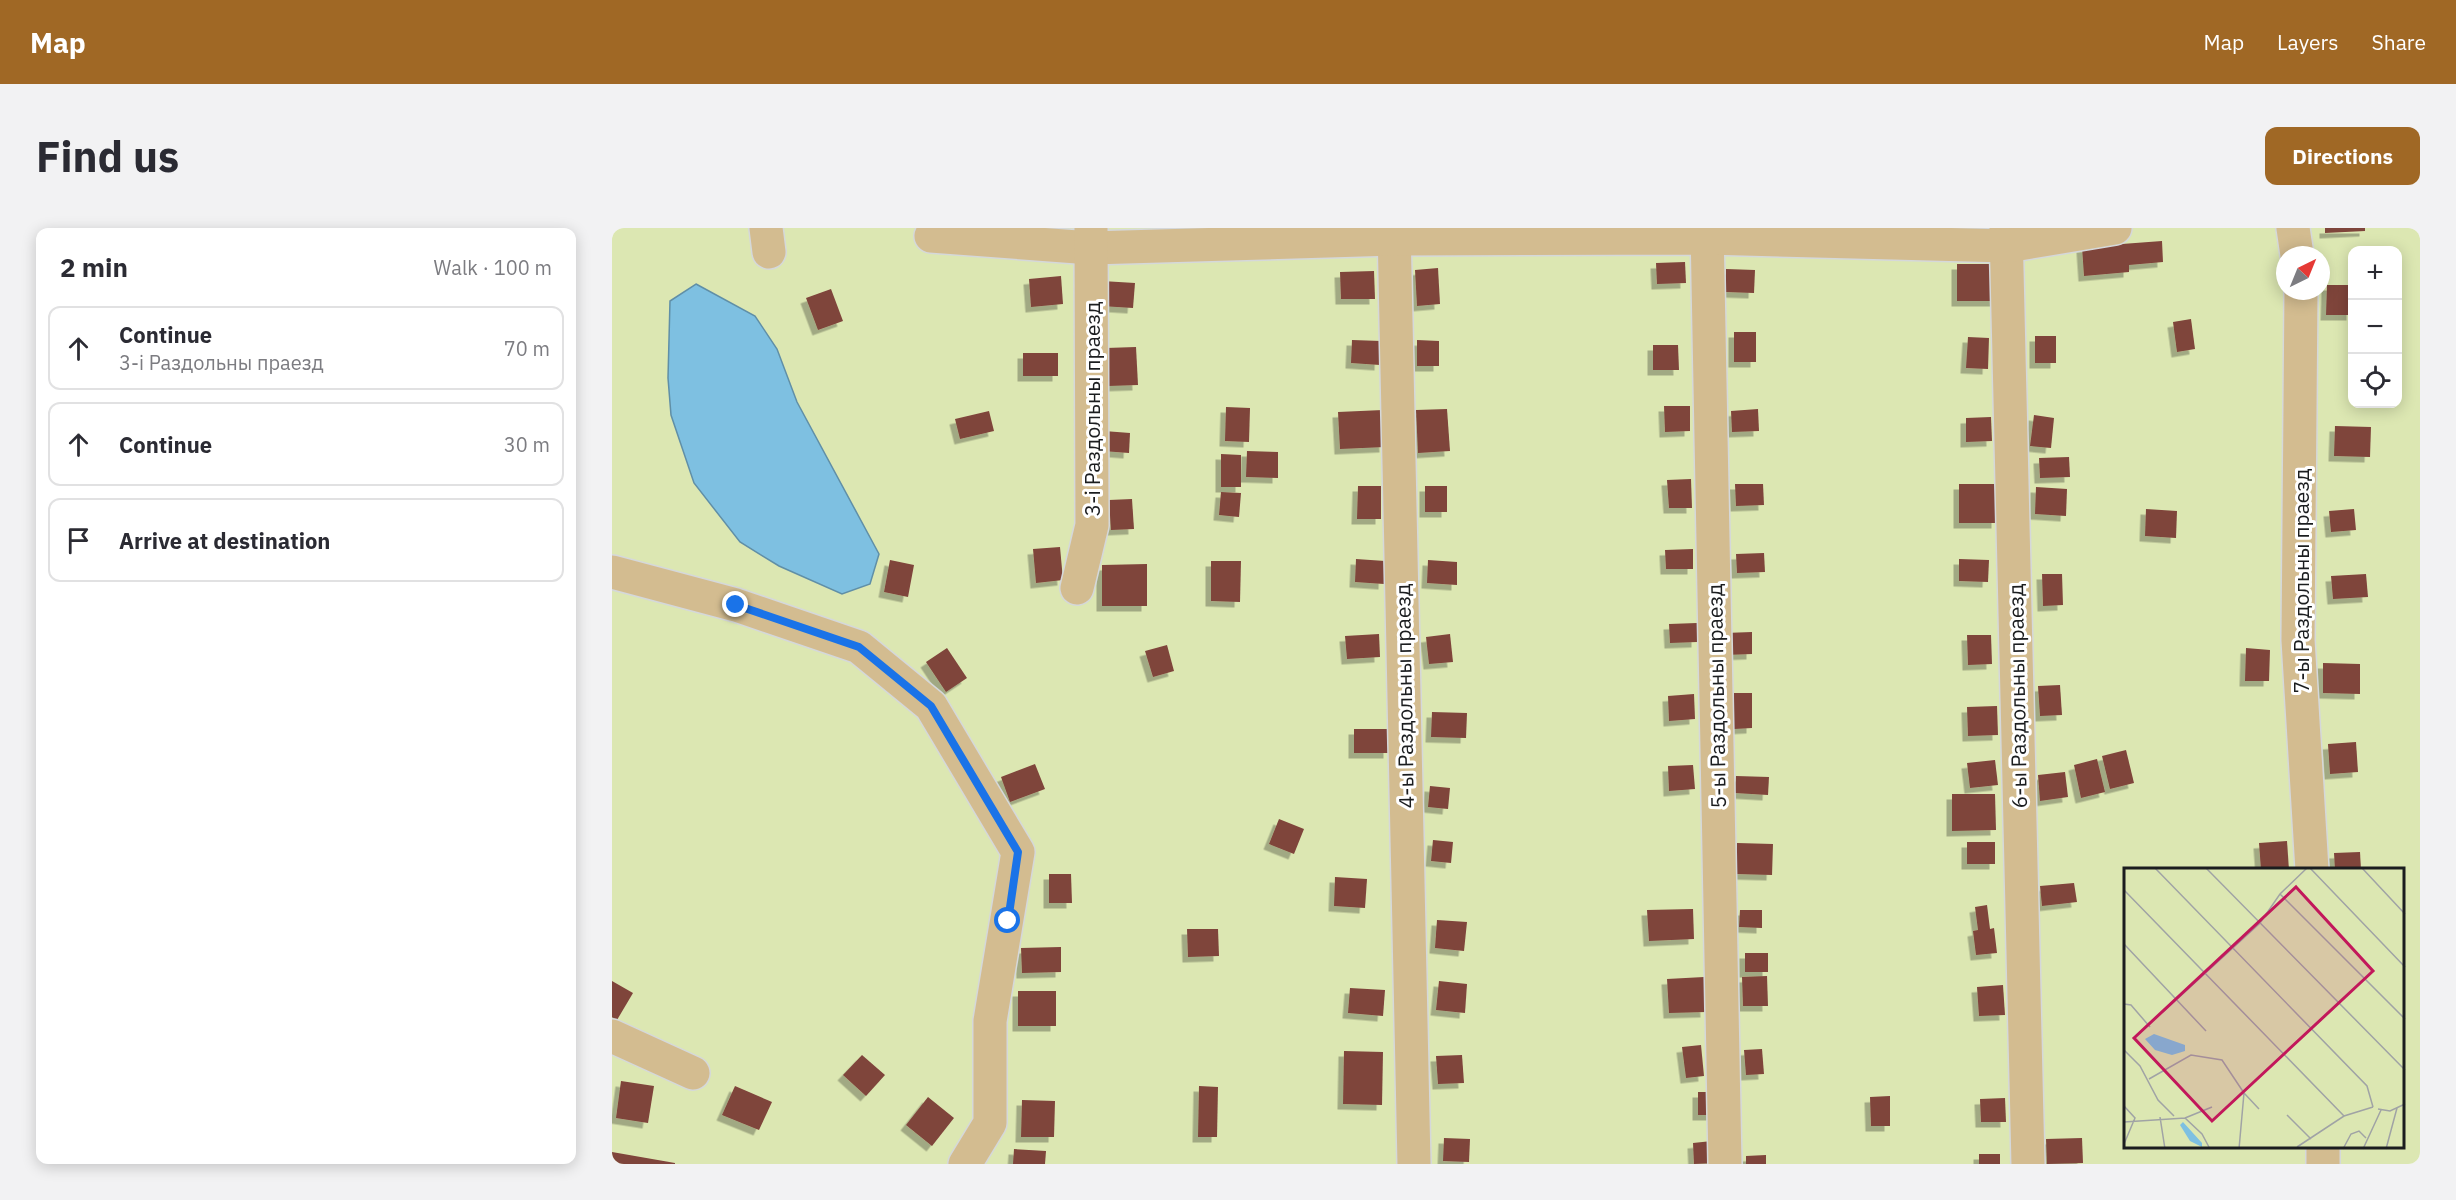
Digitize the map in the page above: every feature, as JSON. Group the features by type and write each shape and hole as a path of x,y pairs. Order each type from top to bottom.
{"lane":[{"path":"931,236 1091,238 1707,233 2007,237 2115,228"},
{"path":"2293,228 2296,246"},
{"name":"5-ы Раздольны праезд","path":"1707,233 1725,1164"},
{"name":"4-ы Раздольны праезд","path":"1394,234 1414,1164"},
{"name":"6-ы Раздольны праезд","path":"2007,237 2028,1164"},
{"name":"3-і Раздольны праезд","path":"1077,588 1092,525 1091,238"},
{"name":"7-ы Раздольны праезд","path":"2301,300 2298,640 2312,868"},
{"path":"612,572 736,605 859,647 931,706 1018,852 990,1021 990,1123 965,1164"},
{"path":"612,1036 693,1073"}],"green space":[{"path":"612,228 2420,228 2420,1164 612,1164"}],"water":[{"path":"696,284 755,316 777,349 797,402 879,554 870,584 842,594 779,566 740,542 694,483 671,415 668,378 670,301"}],"building":[{"path":"2325,228 2365,228 2365,231 2325,233"},
{"path":"2162,241 2163,262 2129,265 2129,272 2084,276 2082,247"},
{"path":"1685,262 1686,283 1657,284 1656,263"},
{"path":"1957,264 1998,264 1998,301 1957,301"},
{"path":"1438,268 1440,304 1417,306 1415,270"},
{"path":"1726,269 1755,270 1754,293 1726,292"},
{"path":"1374,271 1375,299 1341,299 1340,272"},
{"path":"1061,276 1063,304 1031,307 1029,279"},
{"path":"1102,281 1135,283 1133,308 1101,306"},
{"path":"2330,285 2348,285 2348,315 2326,315 2326,300 2330,300"},
{"path":"831,289 843,321 818,330 806,298"},
{"path":"2191,319 2195,349 2177,352 2173,322"},
{"path":"1734,332 1756,332 1756,362 1734,362"},
{"path":"2035,336 2056,336 2056,363 2035,363"},
{"path":"1968,337 1989,338 1988,369 1966,368"},
{"path":"1352,340 1381,341 1380,365 1351,363"},
{"path":"1417,340 1439,341 1439,366 1417,366"},
{"path":"1653,345 1678,345 1679,370 1653,370"},
{"path":"1136,347 1138,385 1108,386 1106,348"},
{"path":"1023,353 1058,353 1058,376 1023,376"},
{"path":"1664,406 1690,406 1690,431 1665,432"},
{"path":"1226,407 1250,408 1249,442 1225,441"},
{"path":"1447,409 1450,451 1418,453 1416,410"},
{"path":"1758,409 1759,431 1732,432 1731,411"},
{"path":"1383,410 1385,447 1340,449 1338,412"},
{"path":"989,411 994,431 960,439 955,419"},
{"path":"2034,415 2054,418 2051,448 2030,446"},
{"path":"1991,417 1992,441 1966,442 1966,418"},
{"path":"2335,426 2371,427 2370,457 2334,456"},
{"path":"1104,431 1130,433 1129,453 1103,451"},
{"path":"1247,451 1278,452 1278,478 1246,477"},
{"path":"1221,454 1241,455 1241,487 1221,487"},
{"path":"2069,457 2070,477 2040,478 2039,458"},
{"path":"1691,479 1692,508 1669,508 1667,480"},
{"path":"1735,484 1763,484 1764,505 1736,506"},
{"path":"1959,484 1997,484 1997,523 1959,523"},
{"path":"1358,486 1381,486 1381,519 1357,519"},
{"path":"1425,486 1447,486 1447,512 1425,512"},
{"path":"2036,487 2067,489 2066,516 2035,514"},
{"path":"1221,492 1241,493 1239,517 1219,515"},
{"path":"1132,499 1134,529 1111,530 1109,500"},
{"path":"2146,509 2177,511 2176,538 2145,536"},
{"path":"2354,509 2356,530 2331,532 2329,511"},
{"path":"1060,547 1063,580 1036,583 1033,549"},
{"path":"1693,549 1693,569 1666,569 1665,550"},
{"path":"1764,553 1765,572 1737,573 1736,554"},
{"path":"1356,559 1385,561 1384,584 1355,582"},
{"path":"1959,559 1989,560 1988,582 1959,581"},
{"path":"890,560 914,565 908,597 884,592"},
{"path":"1428,560 1457,562 1457,585 1427,583"},
{"path":"1211,561 1241,561 1240,602 1211,601"},
{"path":"1147,564 1147,606 1102,606 1102,565"},
{"path":"2042,574 2062,574 2063,605 2043,606"},
{"path":"2366,574 2368,597 2333,599 2331,576"},
{"path":"1697,623 1697,642 1670,643 1669,624"},
{"path":"1752,632 1752,654 1725,655 1725,633"},
{"path":"1379,634 1380,657 1347,659 1345,636"},
{"path":"1450,634 1453,662 1429,664 1426,637"},
{"path":"1967,635 1991,635 1992,664 1968,665"},
{"path":"1167,645 1174,671 1153,677 1145,651"},
{"path":"947,648 967,678 946,692 926,662"},
{"path":"2246,648 2270,650 2269,681 2245,681"},
{"path":"2323,663 2360,664 2360,694 2323,693"},
{"path":"2060,685 2062,715 2040,716 2038,686"},
{"path":"1734,693 1752,693 1752,728 1734,729"},
{"path":"1694,694 1695,719 1669,721 1668,696"},
{"path":"1997,706 1998,735 1968,736 1967,707"},
{"path":"1432,712 1467,713 1466,738 1431,737"},
{"path":"1354,729 1389,729 1389,753 1354,753"},
{"path":"2356,742 2358,772 2330,774 2328,744"},
{"path":"2126,750 2134,783 2110,789 2102,756"},
{"path":"2097,759 2105,792 2081,798 2074,765"},
{"path":"1995,760 1998,785 1970,788 1967,763"},
{"path":"1035,764 1045,789 1010,802 1001,777"},
{"path":"1693,765 1695,789 1669,791 1668,766"},
{"path":"2065,772 2068,797 2040,801 2038,775"},
{"path":"1736,776 1769,777 1768,795 1735,793"},
{"path":"1430,786 1450,788 1448,809 1428,807"},
{"path":"1952,794 1995,794 1996,830 1952,831"},
{"path":"1279,819 1304,829 1294,854 1269,844"},
{"path":"1433,840 1453,842 1451,863 1431,861"},
{"path":"2287,841 2289,868 2261,868 2259,843"},
{"path":"1967,842 1995,842 1995,864 1967,864"},
{"path":"1737,843 1773,844 1772,875 1736,874"},
{"path":"2360,852 2361,868 2335,868 2334,853"},
{"path":"1049,874 1071,874 1072,903 1049,903"},
{"path":"1335,877 1367,879 1365,908 1334,906"},
{"path":"2074,883 2077,902 2042,906 2040,886"},
{"path":"1987,905 1990,929 1994,928 1997,953 1976,955 1973,931 1978,930 1975,907"},
{"path":"1693,909 1694,939 1649,941 1647,910"},
{"path":"1740,910 1762,910 1762,928 1739,927"},
{"path":"1437,920 1467,922 1464,951 1435,948"},
{"path":"1187,929 1218,929 1219,956 1188,957"},
{"path":"1061,947 1061,972 1022,973 1021,948"},
{"path":"1745,953 1768,953 1768,972 1745,972"},
{"path":"1767,976 1768,1006 1743,1006 1742,977"},
{"path":"1704,977 1706,1012 1669,1013 1667,979"},
{"path":"612,981 633,993 617,1020 612,1017"},
{"path":"1439,981 1467,984 1465,1013 1436,1010"},
{"path":"2003,985 2005,1015 1979,1016 1977,987"},
{"path":"1350,988 1385,990 1383,1016 1348,1013"},
{"path":"1018,991 1056,991 1056,1026 1018,1026"},
{"path":"1701,1045 1704,1076 1686,1078 1682,1047"},
{"path":"1762,1049 1764,1074 1746,1075 1744,1050"},
{"path":"1344,1051 1383,1052 1382,1105 1343,1104"},
{"path":"862,1055 885,1075 866,1096 843,1075"},
{"path":"1462,1055 1464,1083 1438,1084 1436,1056"},
{"path":"621,1081 654,1086 648,1123 616,1118"},
{"path":"735,1086 772,1102 759,1130 722,1115"},
{"path":"1199,1086 1218,1087 1217,1137 1198,1137"},
{"path":"1698,1092 1713,1092 1713,1115 1698,1115"},
{"path":"1890,1096 1890,1126 1871,1126 1870,1097"},
{"path":"928,1097 954,1118 932,1146 906,1125"},
{"path":"2005,1098 2006,1122 1981,1122 1980,1099"},
{"path":"1022,1100 1055,1101 1054,1137 1021,1137"},
{"path":"1444,1138 1470,1139 1469,1162 1443,1161"},
{"path":"2082,1138 2083,1163 2047,1164 2046,1139"},
{"path":"1712,1141 1714,1163 1694,1164 1693,1143"},
{"path":"1014,1149 1046,1151 1045,1164 1013,1164"},
{"path":"612,1152 675,1163 675,1164 612,1164"},
{"path":"1979,1154 2000,1154 2000,1164 1979,1164"},
{"path":"1766,1155 1766,1164 1746,1164 1746,1156"}],"route":[{"path":"736,605 859,647 931,706 1018,852 1008,921"}]}
